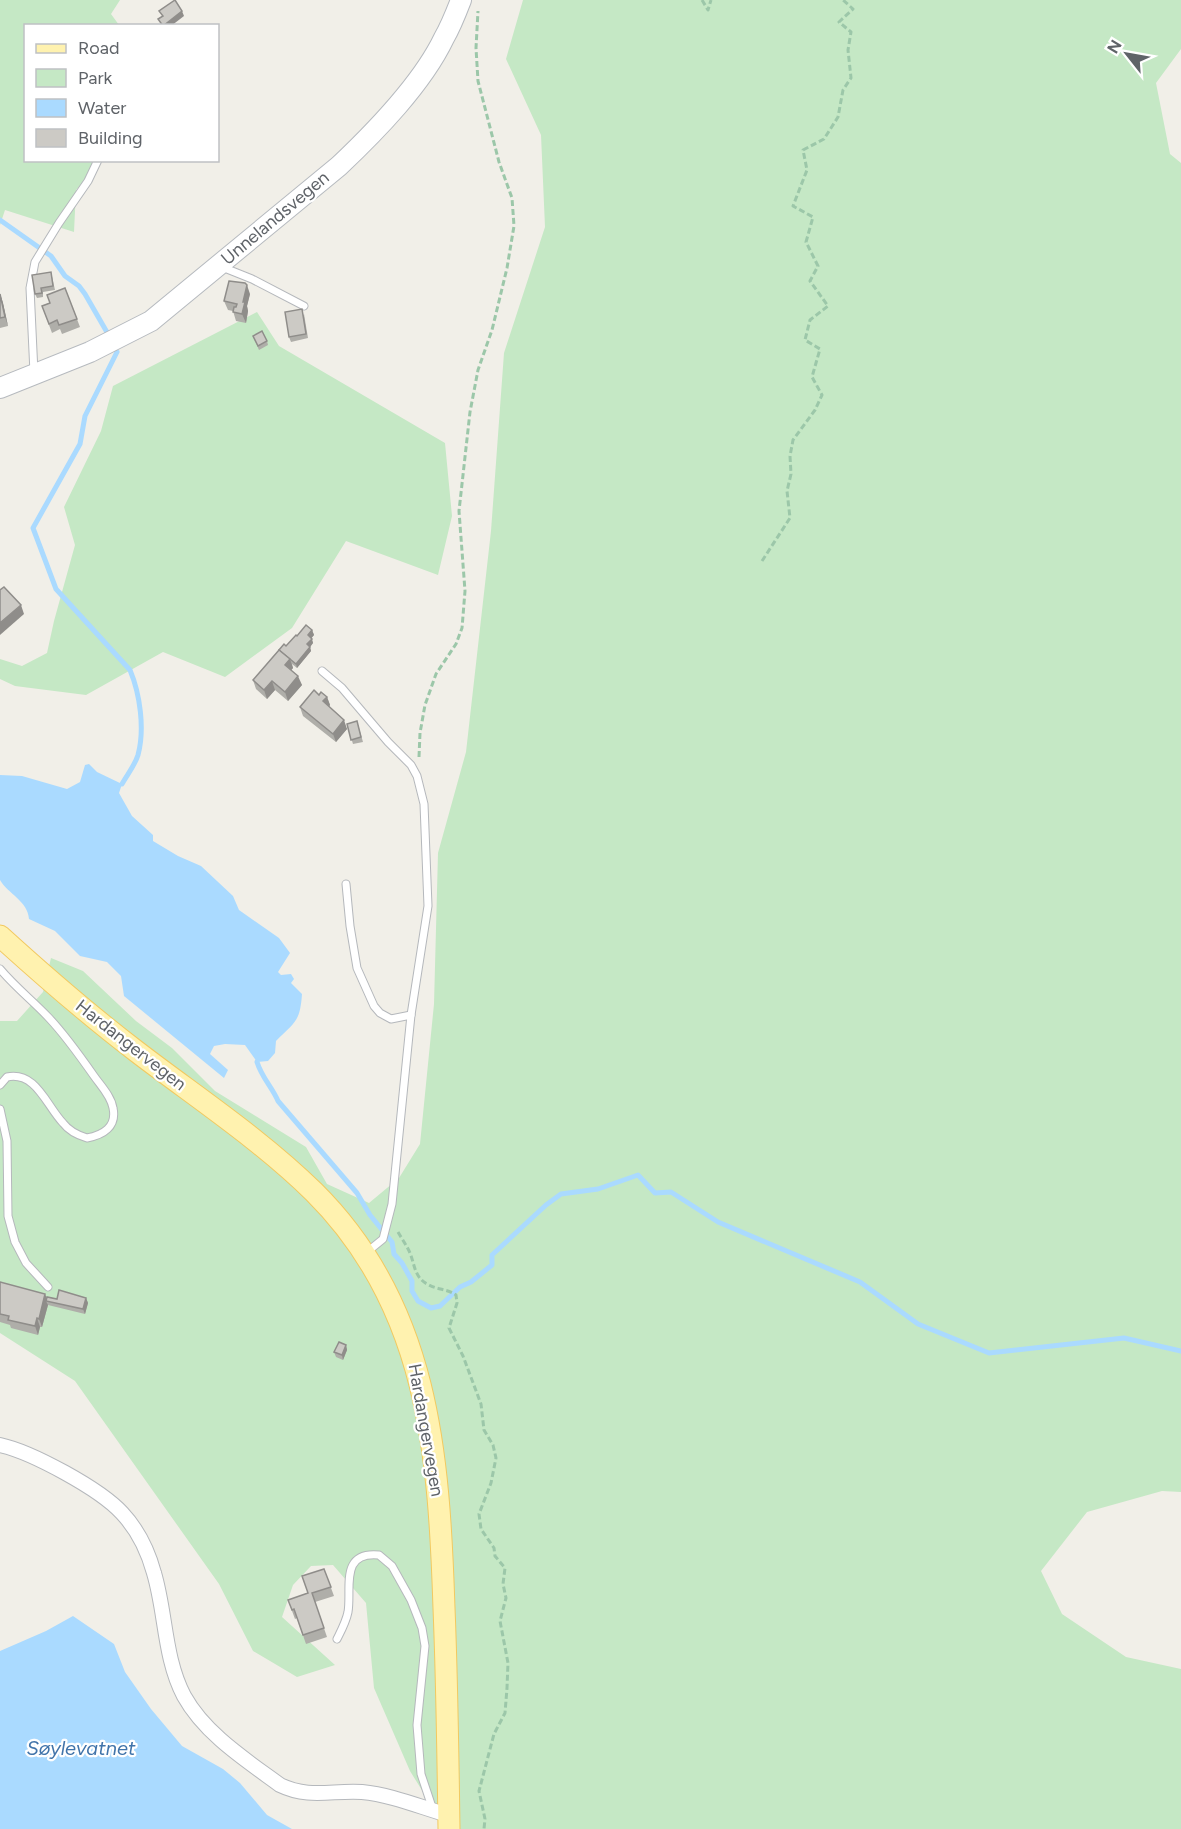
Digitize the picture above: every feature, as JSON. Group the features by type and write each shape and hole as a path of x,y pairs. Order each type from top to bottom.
{"main road":[{"name":"Unnelandsvegen","path":"0,388 34,376 126,335 151,321 339,166 366,140 424,70 470,5"},
{"name":"Hardangervegen","path":"1,938 108,1029 235,1124 296,1174 336,1216 365,1253 393,1305 408,1341 425,1403 439,1490 448,1702 443,1818"}],"street":[{"path":"0,1445 27,1453 65,1473 121,1511 137,1531 154,1571 173,1669 194,1713 208,1728 261,1771 292,1791 305,1794 336,1792 387,1796 443,1818"}],"lane":[{"path":"34,376 31,276 40,251 88,180 97,162"},
{"path":"220,264 304,306"},
{"path":"322,671 342,688 411,765 417,776 424,804 428,906 411,1015 392,1204 383,1239 365,1253"},
{"path":"346,884 357,968 375,1006 380,1013 391,1018 411,1015"},
{"path":"0,969 64,1035 107,1094 113,1107 111,1125 106,1132 87,1138 69,1129 27,1079 19,1076 7,1077 0,1085"},
{"path":"0,1109 7,1141 8,1216 15,1242 26,1263 48,1287"},
{"path":"337,1639 348,1610 348,1582 353,1564 364,1555 379,1555 392,1566 411,1600 422,1628 425,1646 418,1735 421,1774 443,1818"}],"path":[{"path":"702,0 708,10 711,0"},
{"path":"762,561 790,518 787,491 794,440 822,396 812,377 820,349 806,340 810,320 828,306 810,281 818,266 806,242 813,217 793,206 807,170 803,150 824,139 838,117 843,90 851,78 848,50 851,32 839,22 853,9 843,0"},
{"path":"417,776 420,733 425,705 436,674 456,644 462,628 465,591 459,511 470,412 478,370 492,330 507,268 514,226 512,198 499,162 478,81 470,5"},
{"path":"387,1228 396,1230 411,1255 413,1269 420,1278 429,1286 456,1295 457,1303 449,1328 463,1356 481,1404 484,1430 493,1445 496,1458 491,1483 479,1514 481,1529 494,1548 495,1556 505,1568 502,1584 506,1598 500,1620 508,1663 505,1713 494,1734 479,1791 485,1818 484,1829"}],"green space":[{"path":"0,0 120,0 111,14 118,24 24,24 24,162 100,162 76,190 74,232 5,210 0,225"},
{"path":"523,0 1181,0 1181,49 1156,83 1170,154 1181,163 1181,1492 1162,1491 1087,1512 1041,1571 1062,1614 1126,1657 1181,1669 1181,1829 446,1829 410,1771 374,1688 366,1603 333,1565 311,1566 293,1585 282,1617 335,1665 297,1677 253,1651 219,1584 75,1381 0,1333 0,1021 17,1021 43,992 51,958 83,971 136,1021 172,1048 215,1091 306,1147 327,1184 369,1203 399,1178 420,1144 434,1004 438,853 466,752 491,531 504,353 545,227 541,135 506,59"},
{"path":"257,312 279,346 445,443 452,516 438,575 346,541 292,628 225,677 163,652 86,695 15,686 0,679 0,659 22,666 47,653 75,545 64,507 101,431 113,386"}],"water":[{"path":"89,764 97,772 122,784 119,793 132,816 153,835 153,841 201,866 233,896 239,910 279,938 290,953 278,972 281,975 291,974 294,979 291,983 302,994 300,1010 292,1025 276,1041 275,1053 268,1061 257,1062 245,1045 214,1046 210,1054 228,1070 224,1078 124,996 121,976 107,962 80,956 55,931 29,919 25,907 0,880 0,775 22,776 67,789 80,782 85,765"},
{"name":"Søylevatnet","path":"73,1616 114,1644 125,1672 151,1709 182,1746 223,1769 240,1783 267,1815 292,1829 0,1829 0,1651 46,1631"}],"building":[{"path":"175,0 182,11 166,24 162,24 158,19 163,16 159,11"},
{"path":"51,272 53,286 41,288 42,293 35,294 32,275"},
{"path":"229,281 247,285 242,314 233,312 237,304 224,301"},
{"path":"65,288 77,319 59,325 57,320 49,324 42,306 50,303 47,295"},
{"path":"0,294 5,317 0,318"},
{"path":"302,309 306,334 289,337 285,312"},
{"path":"262,331 267,341 258,346 253,336"},
{"path":"4,587 21,605 0,623 0,590"},
{"path":"306,625 312,630 308,635 312,639 307,644 310,647 296,664 279,650 297,636"},
{"path":"279,650 290,659 285,665 298,676 285,692 272,681 264,690 253,680"},
{"path":"314,690 319,695 321,692 327,697 323,701 344,720 333,734 300,707"},
{"path":"357,721 361,737 351,740 347,724"},
{"path":"0,1282 45,1294 35,1326 8,1320 9,1316 0,1314"},
{"path":"59,1290 86,1298 83,1309 46,1301 47,1297 57,1299"},
{"path":"339,1342 346,1345 342,1355 334,1352"},
{"path":"324,1569 331,1587 312,1593 324,1628 303,1635 294,1609 292,1610 288,1600 308,1593 302,1576"}],"waterway":[{"path":"0,220 51,256 65,276 79,286 85,294 108,334"},
{"path":"117,352 85,416 80,444 33,528 56,589 130,670 134,679 139,701 140,745 135,762 122,784"},
{"path":"257,1062 278,1101 357,1193 370,1215 392,1242 394,1254 412,1281 412,1291 418,1301 431,1308 440,1306 460,1287 471,1282 492,1265 492,1255 561,1194 598,1189 638,1175 655,1193 671,1192 718,1222 860,1282 918,1324 989,1353 1124,1338 1181,1351"}]}
